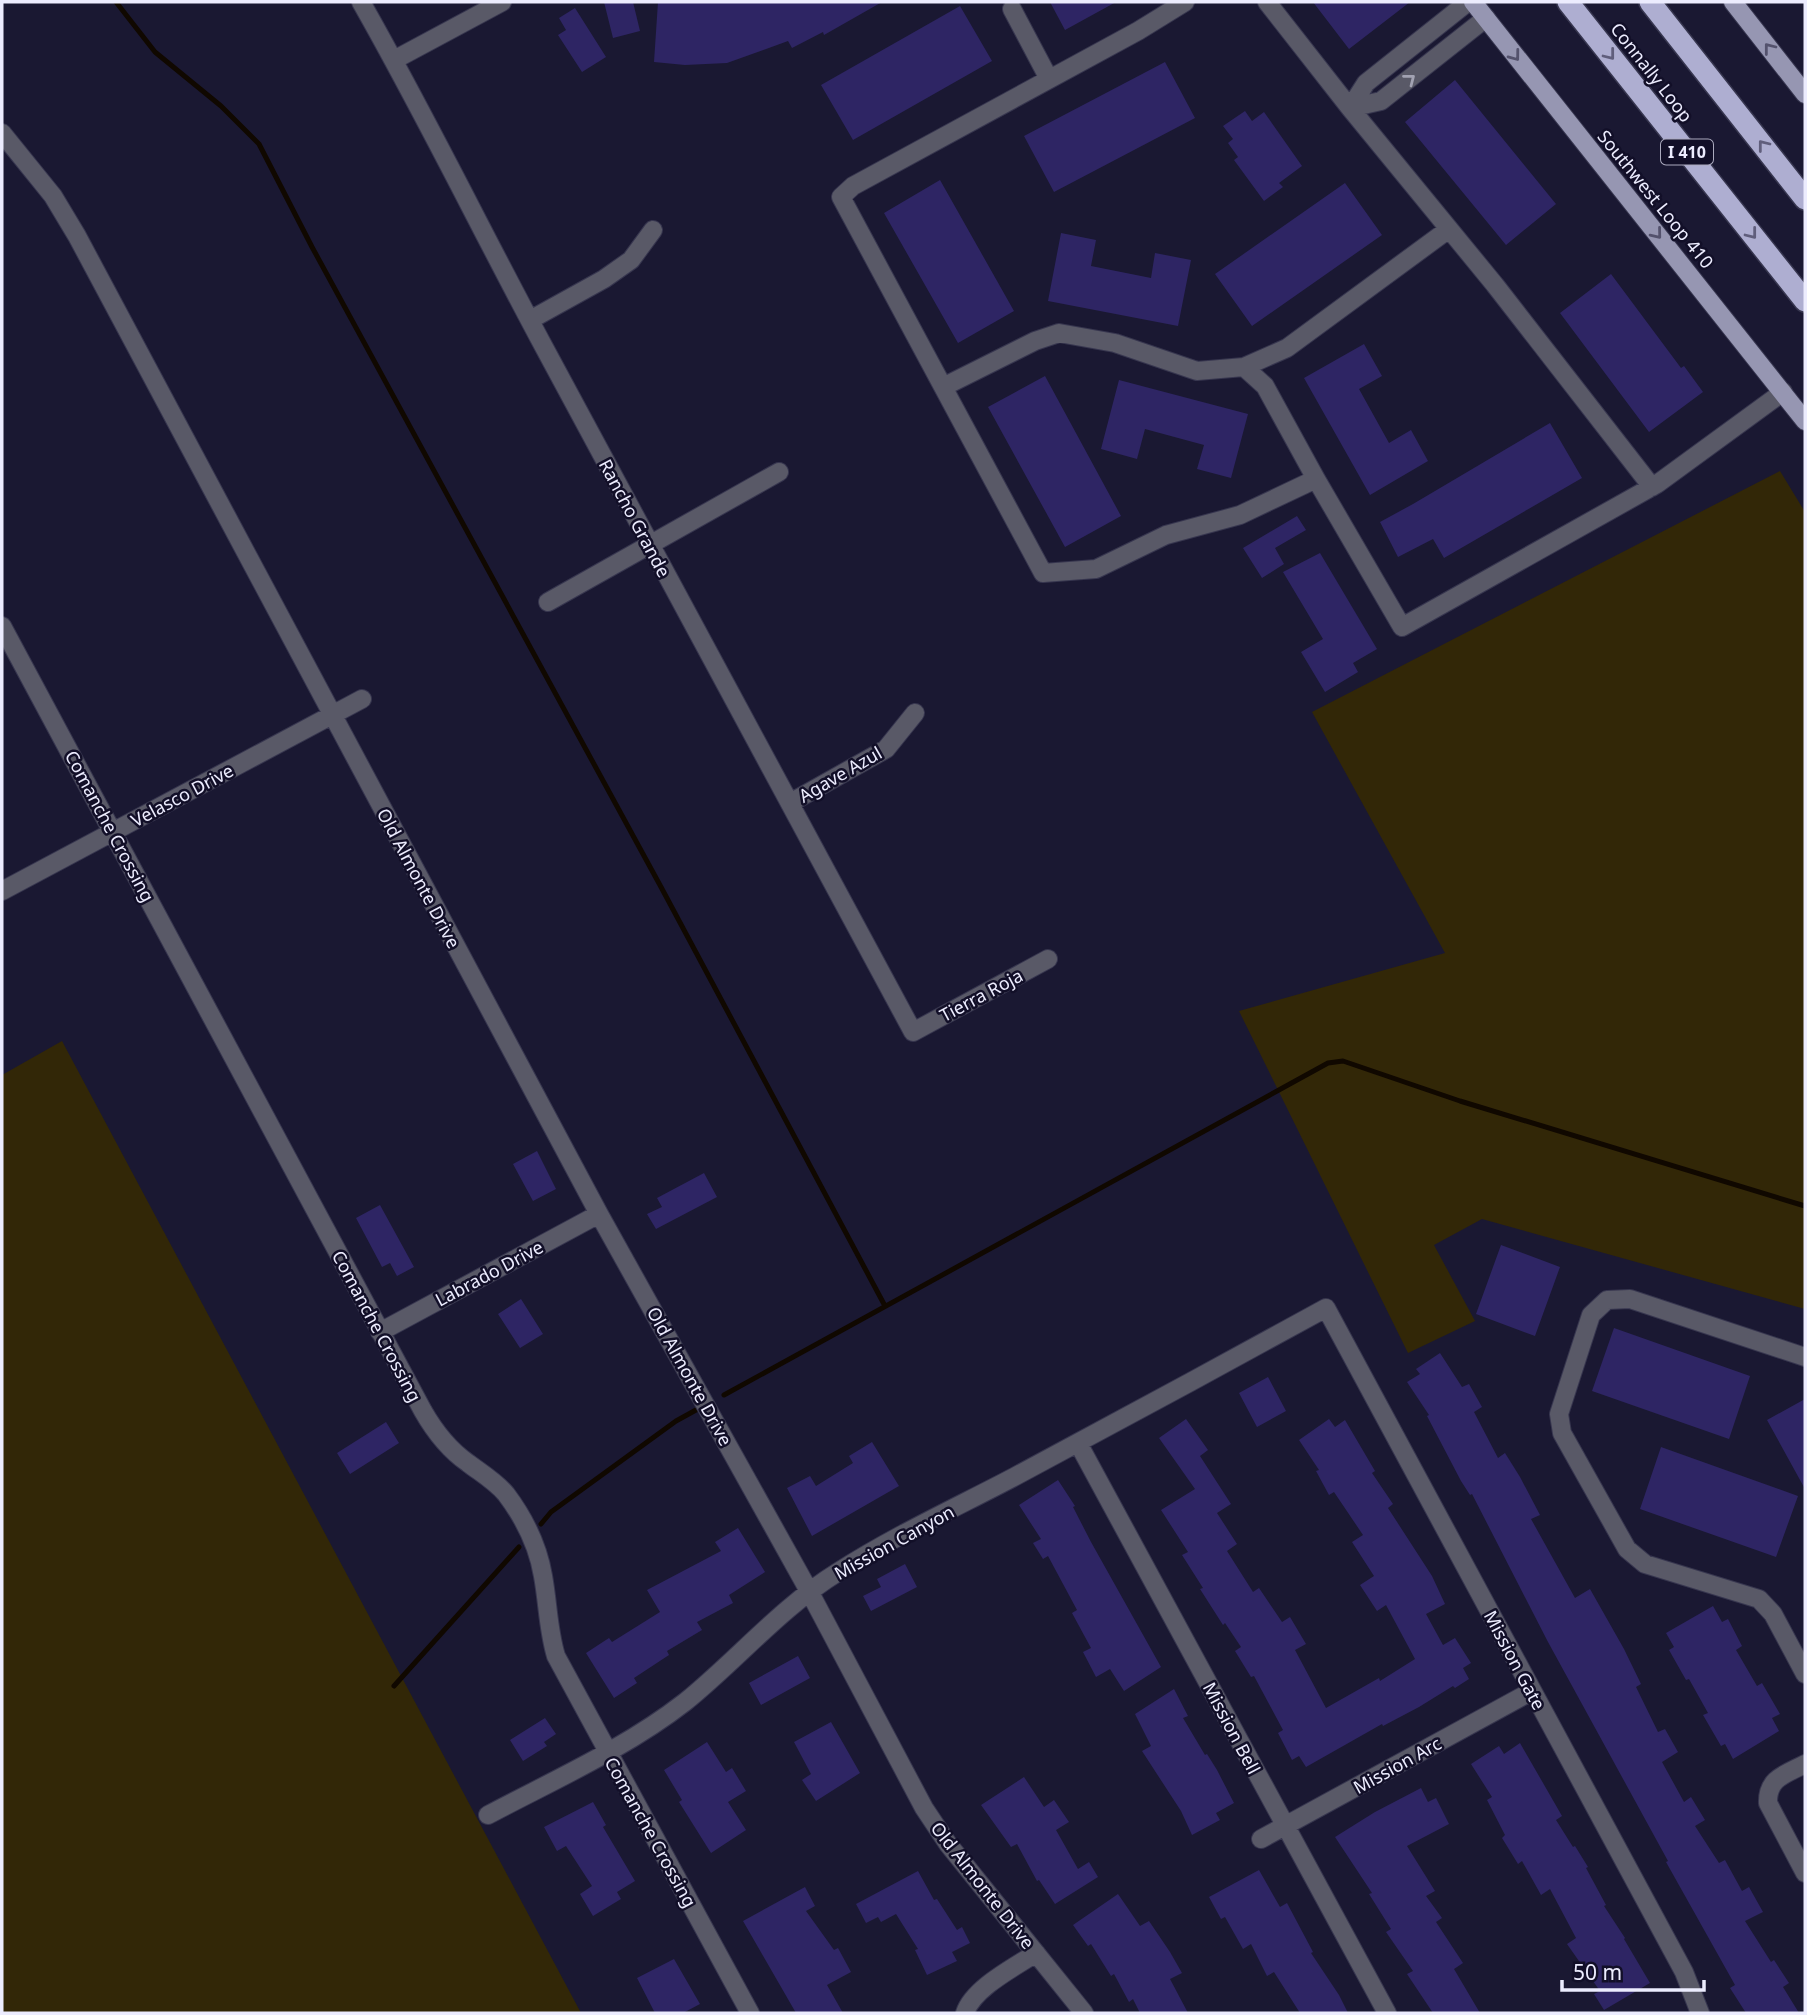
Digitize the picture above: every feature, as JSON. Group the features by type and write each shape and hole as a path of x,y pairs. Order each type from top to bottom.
{"highway":[{"name":"Connally Loop","path":"1568,2 1805,301"},
{"path":"1650,2 1805,199"}],"main road":[{"name":"Southwest Loop 410","path":"1471,2 1805,421"},
{"path":"1733,2 1805,94"}],"street":[{"name":"Rancho Grande","path":"361,2 913,1032"},
{"path":"394,60 502,2"},
{"path":"1185,2 853,186 841,197 1043,573 1096,569 1166,535 1240,515 1316,479"},
{"path":"1267,2 1652,487"},
{"path":"1350,108 1366,83 1471,2"},
{"path":"1012,9 1049,79"},
{"path":"1350,108 1381,102 1486,18"},
{"name":"Old Almonte Drive","path":"2,133 53,196 77,236 599,1214 809,1591 924,1808 948,1844 1084,2013"},
{"path":"943,387 1035,341 1059,332 1115,343 1196,370 1244,367 1287,348 1449,229"},
{"path":"530,320 631,260 653,230"},
{"path":"1244,367 1265,386 1402,627 1652,487 1783,392"},
{"path":"548,602 779,472"},
{"name":"Comanche Crossing","path":"2,626 437,1435 504,1492 521,1517 535,1545 543,1576 549,1635 556,1656 750,2013"},
{"name":"Velasco Drive","path":"2,891 362,699"},
{"name":"Agave Azul","path":"790,803 886,749 915,713"},
{"name":"Tierra Roja","path":"913,1032 1048,959"},
{"name":"Labrado Drive","path":"380,1332 599,1214"},
{"path":"1805,1357 1630,1299 1607,1300 1591,1315 1559,1414 1562,1433 1627,1549 1635,1558 1645,1564 1759,1599 1773,1614 1805,1674"},
{"name":"Mission Canyon","path":"488,1815 607,1752 683,1703 809,1591 877,1548 1078,1443 1326,1308"},
{"name":"Mission Gate","path":"1326,1308 1684,1972 1700,2013"},
{"name":"Mission Bell","path":"1078,1443 1387,2013"},
{"name":"Mission Arc","path":"1261,1839 1532,1691"},
{"path":"1805,1763 1775,1781 1768,1794 1768,1803 1805,1873"},
{"path":"965,2013 967,2007 992,1981 1036,1953"}],"shaded area":[{"path":"1780,471 1805,512 1805,1309 1482,1219 1434,1245 1475,1321 1408,1353 1239,1011 1445,953 1312,712"},
{"path":"62,1041 581,2013 2,2013 2,1075"}],"building":[{"path":"604,2 633,2 640,31 613,38"},
{"path":"658,2 882,2 824,35 823,32 792,48 788,41 727,63 685,65 654,62"},
{"path":"1050,2 1116,2 1065,30"},
{"path":"1313,2 1410,2 1349,49"},
{"path":"960,6 992,61 853,140 821,85"},
{"path":"575,8 606,57 582,72 558,35 566,30 559,18"},
{"path":"1165,62 1195,118 1054,192 1024,136"},
{"path":"1455,80 1556,204 1506,245 1405,122"},
{"path":"1245,111 1252,121 1264,112 1302,166 1279,183 1283,187 1264,201 1234,160 1238,157 1228,143 1233,139 1223,126"},
{"path":"940,180 1014,311 958,343 884,213"},
{"path":"1345,183 1382,235 1252,326 1215,274"},
{"path":"1061,233 1096,240 1091,266 1151,278 1155,253 1191,260 1178,326 1048,301"},
{"path":"1611,274 1681,368 1684,366 1703,392 1649,432 1560,313"},
{"path":"1364,344 1382,376 1359,389 1389,443 1411,430 1428,461 1370,495 1304,378"},
{"path":"1045,376 1121,516 1065,547 988,407"},
{"path":"1119,380 1248,414 1231,478 1197,469 1204,445 1145,429 1137,459 1101,449"},
{"path":"1550,423 1582,478 1444,558 1433,539 1398,557 1380,522"},
{"path":"1297,516 1306,530 1275,548 1284,564 1262,578 1243,548"},
{"path":"1320,553 1377,649 1353,663 1358,672 1325,692 1301,652 1323,639 1283,572"},
{"path":"537,1151 556,1189 533,1201 513,1164"},
{"path":"704,1173 717,1197 656,1229 647,1214 662,1207 657,1198"},
{"path":"380,1205 414,1267 397,1276 390,1263 382,1267 356,1218"},
{"path":"1501,1245 1560,1267 1535,1336 1476,1314"},
{"path":"521,1299 543,1334 520,1348 498,1314"},
{"path":"1614,1328 1750,1376 1729,1439 1592,1391"},
{"path":"1440,1353 1462,1387 1469,1384 1482,1407 1474,1412 1498,1458 1505,1453 1520,1477 1540,1515 1531,1519 1575,1598 1590,1589 1624,1649 1641,1684 1636,1687 1658,1732 1665,1729 1678,1752 1662,1762 1684,1802 1691,1797 1705,1820 1695,1826 1719,1863 1725,1860 1742,1891 1749,1887 1763,1912 1745,1921 1771,1962 1774,1960 1789,1983 1783,1987 1799,2013 1746,2013 1730,1988 1735,1985 1548,1642 1472,1494 1470,1495 1461,1481 1427,1416 1429,1415 1407,1382 1420,1374 1416,1369"},
{"path":"1268,1377 1286,1411 1257,1427 1239,1393"},
{"path":"1805,1399 1805,1489 1767,1420"},
{"path":"1186,1419 1208,1450 1200,1456 1231,1504 1217,1513 1237,1544 1227,1551 1253,1592 1259,1588 1282,1622 1290,1617 1306,1644 1295,1650 1326,1708 1379,1678 1380,1681 1415,1659 1386,1605 1377,1611 1360,1585 1374,1576 1352,1542 1363,1535 1334,1492 1329,1495 1316,1471 1319,1470 1299,1440 1329,1419 1335,1427 1345,1420 1375,1471 1372,1473 1393,1504 1388,1508 1432,1576 1445,1604 1426,1614 1443,1645 1455,1638 1471,1663 1463,1668 1469,1679 1306,1767 1299,1756 1292,1760 1278,1733 1283,1730 1254,1676 1251,1677 1235,1651 1241,1647 1200,1589 1203,1588 1182,1555 1188,1552 1161,1510 1195,1489 1159,1438"},
{"path":"386,1422 399,1443 350,1474 337,1453"},
{"path":"872,1442 899,1486 812,1536 787,1488 810,1476 816,1486 853,1463 849,1456"},
{"path":"1661,1447 1798,1496 1776,1557 1640,1509"},
{"path":"1058,1480 1075,1506 1073,1507 1091,1542 1161,1667 1124,1691 1110,1669 1096,1677 1083,1652 1091,1648 1072,1613 1077,1610 1048,1556 1043,1559 1033,1543 1041,1539 1019,1505"},
{"path":"738,1528 765,1572 729,1595 733,1603 697,1622 702,1630 667,1651 669,1655 634,1678 637,1683 614,1698 586,1653 609,1638 612,1642 660,1612 647,1590 721,1551 715,1542"},
{"path":"905,1564 917,1587 871,1611 863,1596 881,1587 877,1579"},
{"path":"1713,1606 1722,1622 1728,1619 1742,1646 1736,1650 1757,1686 1762,1683 1780,1714 1772,1718 1779,1731 1733,1759 1725,1744 1721,1746 1703,1715 1708,1713 1669,1650 1674,1647 1666,1633"},
{"path":"798,1656 810,1678 761,1705 749,1683"},
{"path":"1174,1689 1188,1716 1183,1718 1217,1770 1234,1803 1216,1813 1220,1820 1192,1835 1181,1811 1142,1751 1151,1746 1135,1714"},
{"path":"545,1718 556,1734 544,1742 547,1746 523,1761 510,1740"},
{"path":"831,1722 860,1773 816,1801 802,1780 811,1774 794,1742"},
{"path":"707,1742 726,1772 732,1768 746,1791 728,1802 746,1830 711,1853 679,1802 682,1800 664,1770"},
{"path":"1520,1743 1562,1816 1556,1820 1588,1867 1586,1868 1606,1905 1604,1906 1650,1983 1604,2010 1594,1994 1600,1991 1567,1944 1576,1938 1550,1889 1541,1895 1522,1861 1518,1864 1502,1838 1505,1835 1487,1800 1492,1797 1471,1764 1499,1746 1504,1754"},
{"path":"1024,1777 1044,1807 1054,1800 1069,1822 1056,1830 1078,1869 1089,1862 1098,1877 1055,1904 1039,1880 1037,1881 1017,1844 1011,1847 981,1805"},
{"path":"1421,1788 1428,1802 1436,1798 1449,1824 1407,1846 1435,1891 1426,1896 1442,1918 1436,1922 1463,1963 1454,1969 1480,2013 1433,2013 1407,1974 1413,1971 1386,1932 1391,1929 1369,1894 1372,1893 1335,1837"},
{"path":"593,1802 606,1825 603,1827 635,1881 617,1892 621,1899 593,1916 580,1894 592,1886 566,1846 557,1851 544,1827"},
{"path":"1259,1870 1280,1907 1287,1903 1313,1952 1311,1953 1348,2013 1300,2013 1274,1972 1267,1976 1251,1944 1243,1949 1225,1917 1221,1919 1209,1897"},
{"path":"918,1871 934,1900 937,1899 957,1930 962,1927 970,1943 952,1952 957,1961 927,1975 915,1950 918,1949 896,1914 881,1922 878,1917 866,1923 856,1904"},
{"path":"805,1887 815,1906 806,1911 834,1950 838,1948 851,1972 827,1985 843,2013 796,2013 743,1921"},
{"path":"1118,1894 1140,1926 1149,1921 1170,1952 1182,1973 1170,1979 1188,2013 1140,2013 1133,1999 1129,2002 1114,1974 1111,1976 1091,1944 1088,1946 1073,1925"},
{"path":"674,1959 700,2004 683,2013 655,2013 637,1978"}],"waterway":[{"path":"116,2 155,52 221,106 259,144 312,247 661,887 885,1306"},
{"path":"724,1395 1328,1063 1343,1061 1460,1101 1805,1206"},
{"path":"541,1524 551,1512 676,1421 696,1410"},
{"path":"394,1686 519,1547"}]}
